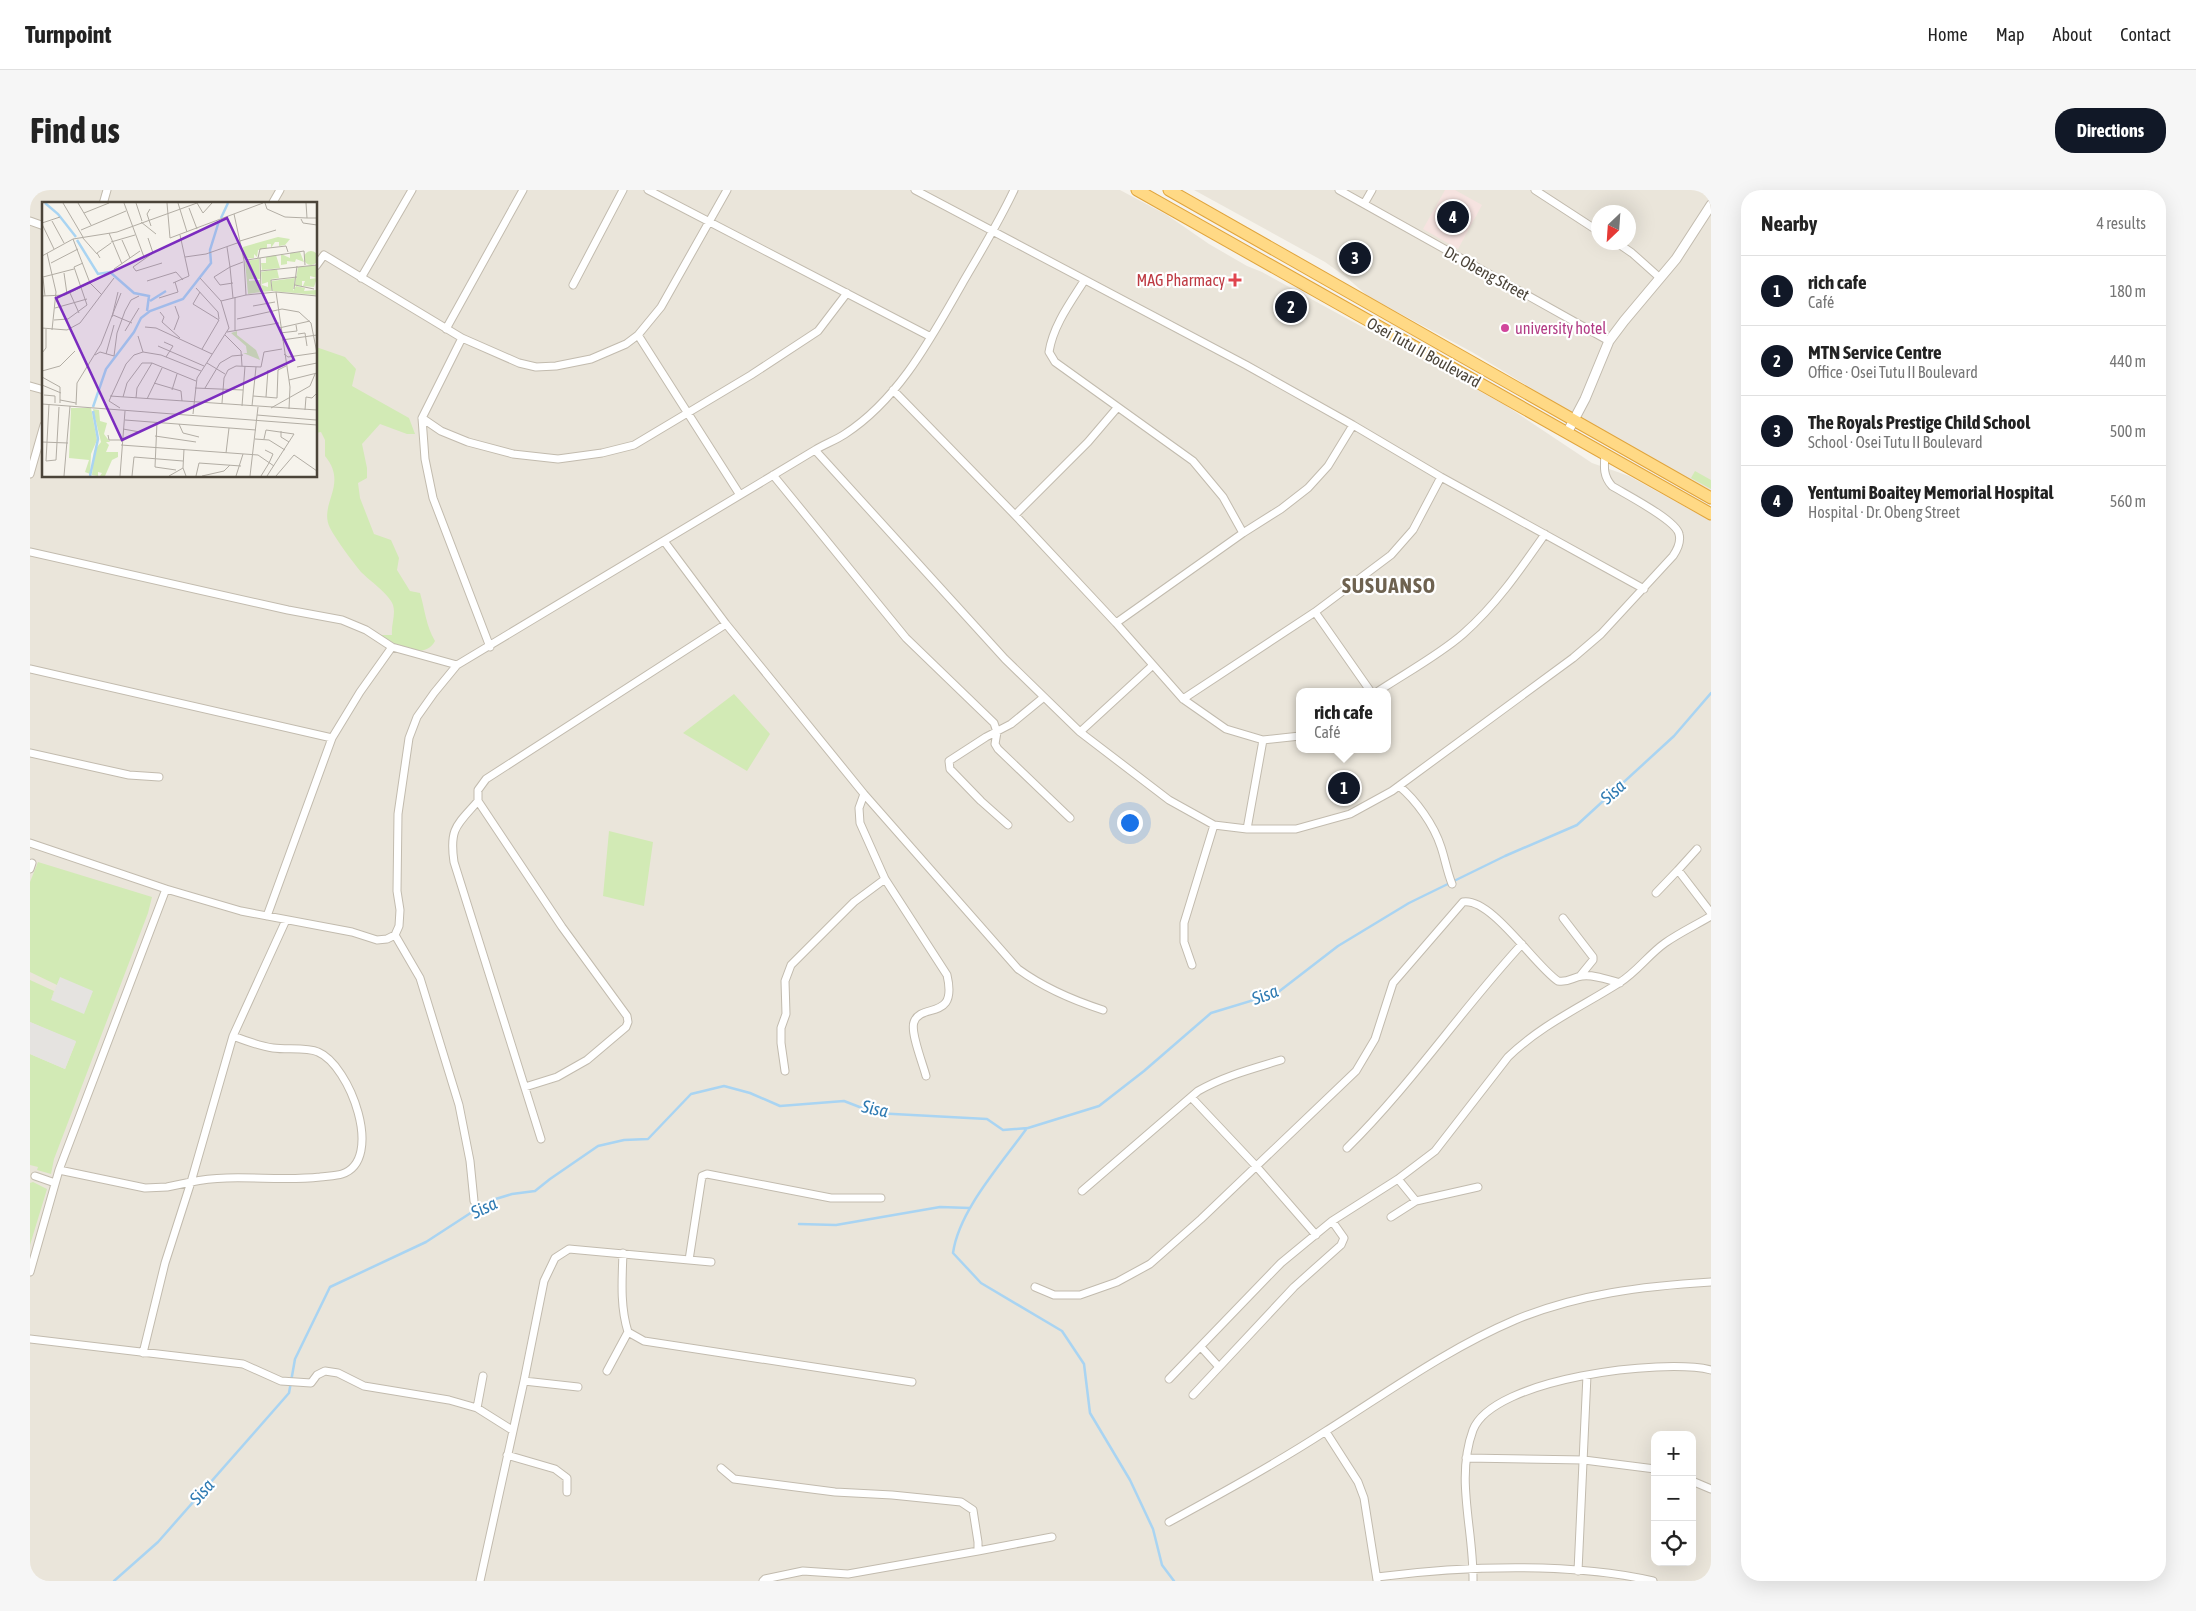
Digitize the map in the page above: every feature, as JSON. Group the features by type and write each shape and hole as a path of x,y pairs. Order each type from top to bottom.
{"highway":[{"name":"Osei Tutu II Boulevard","path":"1137,190 1711,514"},
{"name":"Osei Tutu II Boulevard","path":"1168,190 1575,419 1711,498"}],"street":[{"path":"273,202 280,190"},
{"path":"361,278 412,190"},
{"path":"446,329 522,190"},
{"path":"573,285 623,190"},
{"path":"648,190 931,336"},
{"path":"318,263 324,255 462,338 519,363 536,367 556,366 591,358 626,344 638,335 661,307 727,190"},
{"path":"915,190 1246,365 1441,477 1644,588"},
{"path":"30,843 166,889 267,916 352,932 376,940 395,936 399,926 400,910 397,891 398,814 409,738 418,717 434,693 457,665 490,647 773,475 845,434 877,407 892,390 931,336 1014,190"},
{"name":"Dr. Obeng Street","path":"1339,190 1610,341"},
{"path":"1364,204 1372,190"},
{"path":"1536,190 1591,226"},
{"path":"1567,433 1610,341 1690,239 1711,205"},
{"path":"30,221 42,225"},
{"path":"1628,250 1660,278"},
{"path":"1084,281 1060,320 1049,352 1055,362 1193,461 1223,498 1243,533"},
{"path":"422,418 441,431 468,442 513,454 558,459 602,453 634,445 818,331 847,293"},
{"path":"638,335 740,495"},
{"path":"462,338 422,418 425,459 433,498 490,647"},
{"path":"892,390 1015,515 1116,623 1184,700 1226,729 1263,740 1296,736"},
{"path":"1015,515 1088,442 1117,408"},
{"path":"1116,623 1243,533 1282,509 1308,488 1328,466 1353,425"},
{"path":"30,474 32,456 42,430"},
{"path":"815,450 1005,658 1080,732 1169,800 1214,825 1248,829 1296,829 1350,814 1400,786 1573,658 1601,634 1673,556 1677,549 1679,534 1674,526 1659,514 1612,486 1606,479 1604,471 1605,454"},
{"path":"773,475 906,638 975,703 994,724 997,732 995,744 998,749 1070,818"},
{"path":"1184,700 1315,612 1391,554 1413,530 1441,477"},
{"path":"1383,688 1461,635 1485,613 1502,594 1545,534"},
{"path":"664,541 726,624 864,794 1018,969 1034,981 1078,1002 1103,1010"},
{"path":"30,552 288,610 342,620 366,630 392,647 457,665"},
{"path":"1315,612 1368,688"},
{"path":"525,1087 557,1077 587,1060 626,1027 628,1022 627,1016 562,927 478,801 478,790 486,779 726,624"},
{"path":"267,916 332,738 360,692 392,647"},
{"path":"1080,732 1153,665"},
{"path":"30,669 332,738"},
{"path":"1008,825 981,801 948,765 952,758 1011,724 1044,697"},
{"path":"1248,829 1263,740"},
{"path":"30,753 130,775 158,776"},
{"path":"1400,786 1410,796 1435,833 1452,884"},
{"path":"864,794 859,808 860,823 885,879 947,975 950,989 948,1000 941,1007 918,1017 914,1022 913,1030 926,1076"},
{"path":"478,801 458,823 452,833 454,862 541,1139"},
{"path":"1192,965 1184,942 1184,923 1214,825"},
{"path":"1656,893 1697,849"},
{"path":"1169,1379 1281,1263 1332,1221 1398,1179 1435,1151 1508,1057 1522,1043 1559,1017 1620,983 1664,943 1711,914 1678,870"},
{"path":"785,1071 781,1028 786,1014 786,980 790,965 854,902 885,879"},
{"path":"30,1272 59,1170 166,889"},
{"path":"1035,1287 1054,1295 1080,1295 1117,1282 1150,1264 1356,1071 1376,1039 1393,983 1462,902 1468,901 1476,904 1501,923 1558,981 1565,982 1580,976 1589,976 1620,983"},
{"path":"1563,918 1593,957 1593,960 1580,976"},
{"path":"143,1353 165,1263 191,1182 233,1036 286,920"},
{"path":"395,936 420,978 459,1105 470,1161 474,1201"},
{"path":"1347,1148 1376,1118 1448,1033 1471,1001 1522,944"},
{"path":"59,1170 145,1188 244,1178 298,1180 343,1174 352,1169 358,1162 360,1155 362,1130 356,1103 338,1067 318,1052 272,1048 233,1036"},
{"path":"1082,1191 1191,1096 1216,1081 1281,1060"},
{"path":"1191,1096 1256,1166 1316,1235"},
{"path":"690,1260 702,1176 707,1174 830,1198 881,1198"},
{"path":"35,1176 55,1183"},
{"path":"1398,1179 1416,1201"},
{"path":"1391,1217 1416,1201 1478,1187"},
{"path":"1192,1395 1294,1287 1341,1245 1344,1238 1332,1221"},
{"path":"480,1581 544,1281 555,1258 569,1249 711,1262"},
{"path":"607,1371 628,1332 622,1307 623,1253"},
{"path":"1169,1522 1326,1432 1461,1344 1517,1319 1580,1299 1607,1293 1657,1285 1711,1282"},
{"path":"628,1332 644,1341 912,1382"},
{"path":"30,1339 243,1364 281,1381 298,1383 311,1383 317,1375 324,1371 338,1373 364,1386 449,1400 477,1408 512,1430"},
{"path":"1201,1347 1219,1367"},
{"path":"1473,1581 1464,1485 1466,1458 1474,1429 1483,1416 1491,1409 1532,1388 1587,1375 1658,1366 1695,1366 1711,1370"},
{"path":"1578,1571 1587,1375"},
{"path":"477,1408 483,1376"},
{"path":"524,1381 578,1388"},
{"path":"1326,1432 1358,1482 1364,1498 1377,1579 1473,1569 1604,1572 1654,1581"},
{"path":"507,1455 555,1468 562,1472 567,1478 567,1492"},
{"path":"1466,1458 1584,1460 1651,1468"},
{"path":"721,1468 734,1479 835,1492 892,1495 961,1502 973,1510 978,1552"},
{"path":"1696,1483 1711,1489"},
{"path":"763,1581 803,1571 848,1577 1052,1537"},
{"path":"1602,1581 1604,1572"}],"shaded area":[{"path":"30,190 1120,190 1167,215 1209,244 1247,266 1262,272 1505,405 1592,463 1629,476 1711,521 1711,1581 30,1581"},
{"path":"1194,190 1711,190 1711,491 1572,413 1472,352 1369,297 1325,262"},
{"path":"1445,190 1455,190 1482,205 1458,249 1423,229"},
{"path":"60,977 93,991 84,1014 51,1000"},
{"path":"30,1022 76,1041 65,1069 30,1054"}],"green space":[{"path":"318,348 345,357 356,369 352,386 409,418 415,434 407,434 380,424 362,444 367,478 358,483 360,498 374,534 391,540 399,558 397,570 410,591 420,593 428,624 435,641 424,650 408,649 392,643 379,635 392,635 393,605 384,592 361,572 330,528 327,519 334,476 332,466 325,456 325,440 321,432 318,433"},
{"path":"1695,471 1711,480 1711,489 1691,478"},
{"path":"734,694 770,734 747,771 683,733"},
{"path":"609,831 653,842 644,906 603,896"},
{"path":"38,862 152,897 148,913 54,1159 51,1174 37,1170 38,1167 30,1165 30,1054 65,1069 76,1042 30,1022 30,980 54,991 51,1000 61,977 57,985 30,972 30,882"},
{"path":"33,1182 47,1189 30,1245 30,1183"}],"waterway":[{"name":"Sisa","path":"114,1581 158,1542 289,1393 295,1359 330,1287 426,1242 489,1201 512,1194 535,1191 598,1146 624,1140 648,1139 691,1094 724,1086 750,1093 780,1106 844,1101 875,1113 987,1119 1003,1130 1028,1128 1099,1106 1144,1071 1211,1013 1277,993 1338,946 1409,903 1505,856 1577,825 1674,736 1711,693"},
{"path":"1027,1128 972,1204 957,1237 953,1253 981,1283 1062,1331 1084,1364 1090,1413 1130,1480 1153,1529 1162,1565 1174,1581"},
{"path":"799,1224 836,1225 940,1207 970,1208"}],"place":[{"name":"Yentumi Boaitey Memorial Hospital","path":"1453,217"},
{"name":"The Royals Prestige Child School","path":"1355,258"},
{"name":"MAG Pharmacy","path":"1235,280"},
{"name":"MTN Service Centre","path":"1291,307"},
{"name":"university hotel","path":"1505,328"},
{"name":"rich cafe","path":"1344,788"}],"district":[{"name":"SUSUANSO","path":"1389,586"}]}
